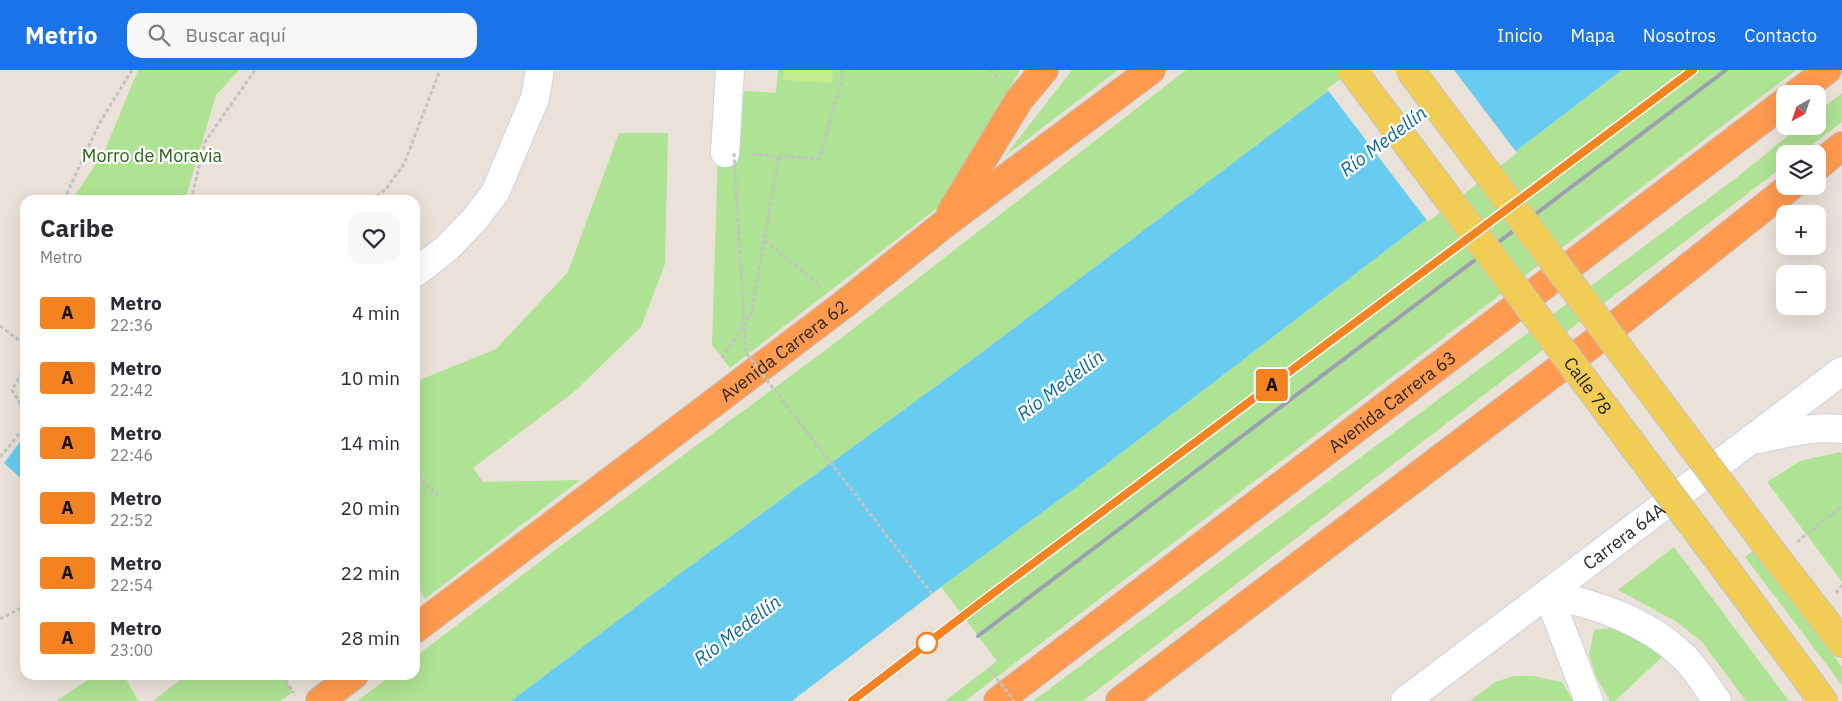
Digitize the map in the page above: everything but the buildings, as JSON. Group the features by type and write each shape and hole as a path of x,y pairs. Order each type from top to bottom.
{"highway":[{"path":"943,225 1019,100 1044,70"},
{"name":"Avenida Carrera 62","path":"420,625 843,304 943,225 1151,70"},
{"path":"1808,85 1827,70"},
{"name":"Avenida Carrera 63","path":"998,701 1776,109"},
{"path":"1826,159 1842,146"},
{"path":"1120,701 1588,346 1780,195"},
{"path":"308,699 344,680"}],"main road":[{"name":"Calle 78","path":"1352,70 1823,701"},
{"path":"1410,70 1783,547 1842,642"}],"street":[{"path":"420,269 447,248 474,220 495,193 535,98 540,70"},
{"path":"730,70 730,153"},
{"name":"Carrera 64A","path":"1405,701 1842,371"},
{"path":"1750,441 1800,430 1825,428 1842,430"},
{"path":"1548,594 1589,701"},
{"path":"1548,594 1582,602 1623,616 1660,636 1684,656 1717,701"}],"path":[{"path":"66,195 99,124 132,70"},
{"path":"191,195 205,142 255,70"},
{"path":"377,195 386,189 404,164 440,70"},
{"path":"842,70 841,83 820,159 730,153 746,353 932,594"},
{"path":"722,358 751,315 779,156"},
{"path":"764,239 843,304"},
{"path":"0,326 20,341"},
{"path":"20,375 12,390 20,404"},
{"path":"0,457 20,433"},
{"path":"421,480 438,496"},
{"path":"1783,547 1842,506"},
{"path":"0,619 20,609"},
{"path":"988,668 1014,701"},
{"path":"287,680 308,699"}],"green space":[{"name":"Morro de Moravia","path":"138,70 239,70 216,95 186,195 75,195 105,150"},
{"path":"778,70 1020,70 945,202 730,368 712,345 720,89 776,93"},
{"path":"784,70 833,70 832,83 783,80"},
{"path":"1072,70 1118,70 1005,156"},
{"path":"1186,70 1356,70 973,359 686,569 511,701 357,701 385,680 420,680 420,653 555,550 831,346"},
{"path":"1622,70 1796,70 965,701 945,701 997,661 941,587 1078,486"},
{"path":"1842,93 1842,122 1826,134 1826,106"},
{"path":"619,133 668,133 665,264 641,327 575,391 473,468 483,482 580,480 425,599 420,592 420,380 496,349 568,272"},
{"path":"1789,135 1825,135 1812,145 1777,145"},
{"path":"1776,146 1776,172 1083,701 1033,701 1740,175"},
{"path":"1842,453 1842,582 1767,482 1800,461"},
{"path":"1674,547 1789,701 1746,701 1702,642 1677,622 1618,590"},
{"path":"1755,550 1842,667 1842,685 1745,557"},
{"path":"1609,628 1638,638 1663,656 1615,701 1610,701 1596,677 1589,654 1594,630"},
{"path":"1514,676 1532,676 1562,682 1573,701 1470,701 1495,682"},
{"path":"88,680 127,680 138,701 56,701"},
{"path":"180,680 285,680 293,692 280,701 153,701"}],"water":[{"name":"Río Medellín","path":"1356,70 1622,70 1078,486 941,587 792,701 511,701 686,569 973,359"},
{"path":"20,442 20,477 4,463"}],"pier":[{"path":"1352,70 1454,70 1517,153 1428,222 1327,89"}],"railway":[{"path":"963,616 1693,70"},
{"path":"978,636 1726,70"}],"metro line":[{"name":"A","path":"852,701 1693,70"}]}
